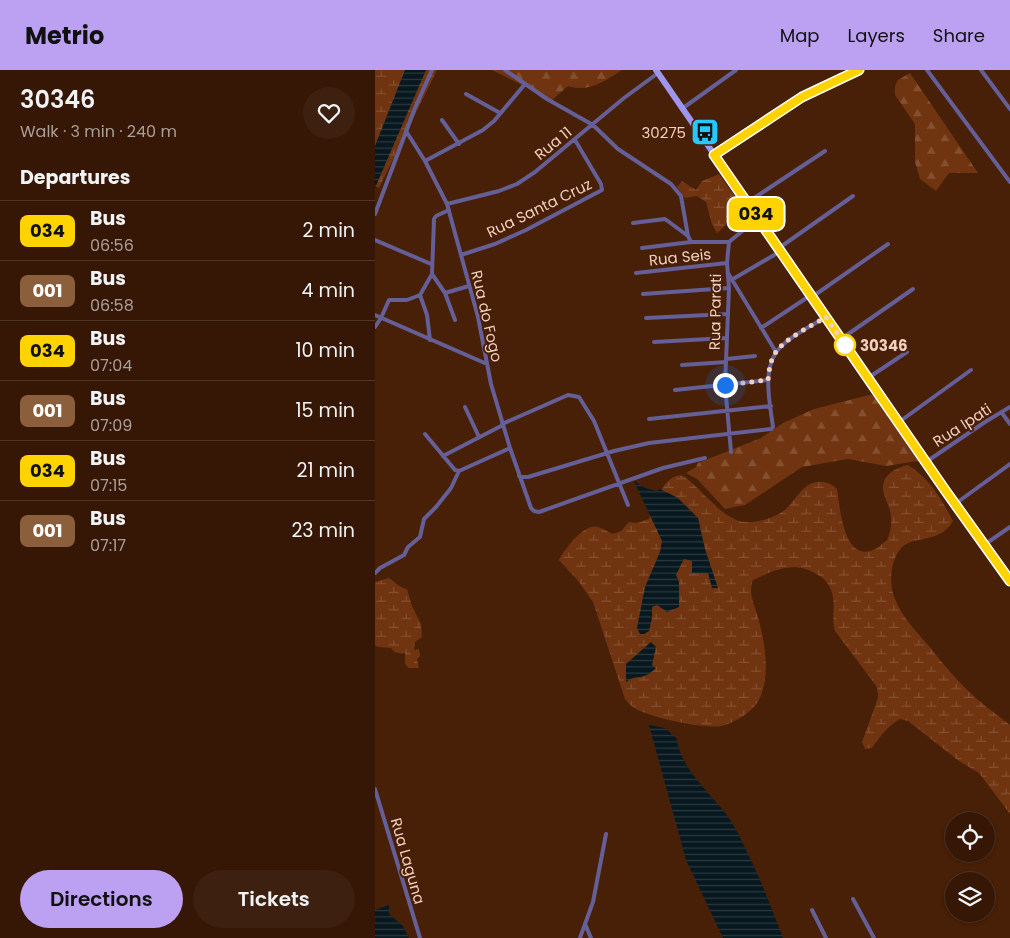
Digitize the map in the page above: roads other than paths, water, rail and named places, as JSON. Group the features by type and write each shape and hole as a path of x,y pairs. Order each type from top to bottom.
{"main road":[{"path":"657,72 1010,582"}],"street":[{"path":"375,214 406,131 432,70"},
{"path":"505,70 547,99 593,125 609,142 671,184 681,196 688,236 691,242"},
{"path":"683,108 736,70"},
{"path":"714,155 802,97 859,70"},
{"path":"927,70 1010,182"},
{"path":"981,70 1010,110"},
{"name":"Rua 11","path":"447,204 499,191 517,184 575,140 657,72"},
{"path":"425,161 483,130 501,114 525,84"},
{"path":"466,94 501,114"},
{"path":"442,120 459,144"},
{"name":"Rua do Fogo","path":"406,131 425,161 449,210 478,318 487,364 503,424 531,508 539,512 619,483"},
{"name":"Rua Santa Cruz","path":"461,255 495,244 526,230 602,190 601,184 575,140"},
{"path":"748,202 825,150"},
{"path":"1005,176 1010,172"},
{"path":"733,279 780,249 853,196"},
{"path":"449,210 436,216 434,219 431,264 432,274 445,293 455,320"},
{"path":"633,223 665,218 688,236"},
{"path":"642,248 691,242 729,242 759,218"},
{"path":"375,240 431,264"},
{"name":"Rua Parati","path":"729,242 725,385 731,452"},
{"path":"761,328 888,244"},
{"name":"Rua Seis","path":"636,273 727,263"},
{"path":"728,273 776,352"},
{"path":"375,327 389,300 407,300 420,295 432,274"},
{"path":"445,293 469,286"},
{"path":"643,294 729,288"},
{"path":"841,339 913,289"},
{"path":"420,295 427,315 430,340"},
{"path":"646,318 728,314"},
{"path":"375,315 487,364"},
{"path":"519,476 522,478 528,477 607,453 655,442 772,429 768,380 771,363 776,352 826,317"},
{"path":"654,342 727,338"},
{"path":"868,378 907,352"},
{"path":"683,365 755,356"},
{"path":"899,422 971,370"},
{"path":"675,390 768,380"},
{"path":"443,456 503,424 568,395 577,396 587,408 628,505"},
{"path":"649,419 727,409 771,406"},
{"path":"465,407 479,437"},
{"name":"Rua Ipati","path":"926,462 1010,407"},
{"path":"1002,412 1010,424"},
{"path":"425,434 455,470 459,471"},
{"path":"375,573 380,568 404,555 408,547 420,537 424,519 451,488 459,471 510,448"},
{"path":"619,483 663,468 705,458"},
{"path":"955,504 1010,464"},
{"path":"984,545 1010,527"},
{"name":"Rua Laguna","path":"375,789 420,938"},
{"path":"580,938 593,902 606,834"},
{"path":"853,899 874,938"},
{"path":"812,910 826,938"},
{"path":"585,924 591,938"}],"place":[{"name":"30275","path":"705,132"},
{"name":"30346","path":"845,345"}]}
